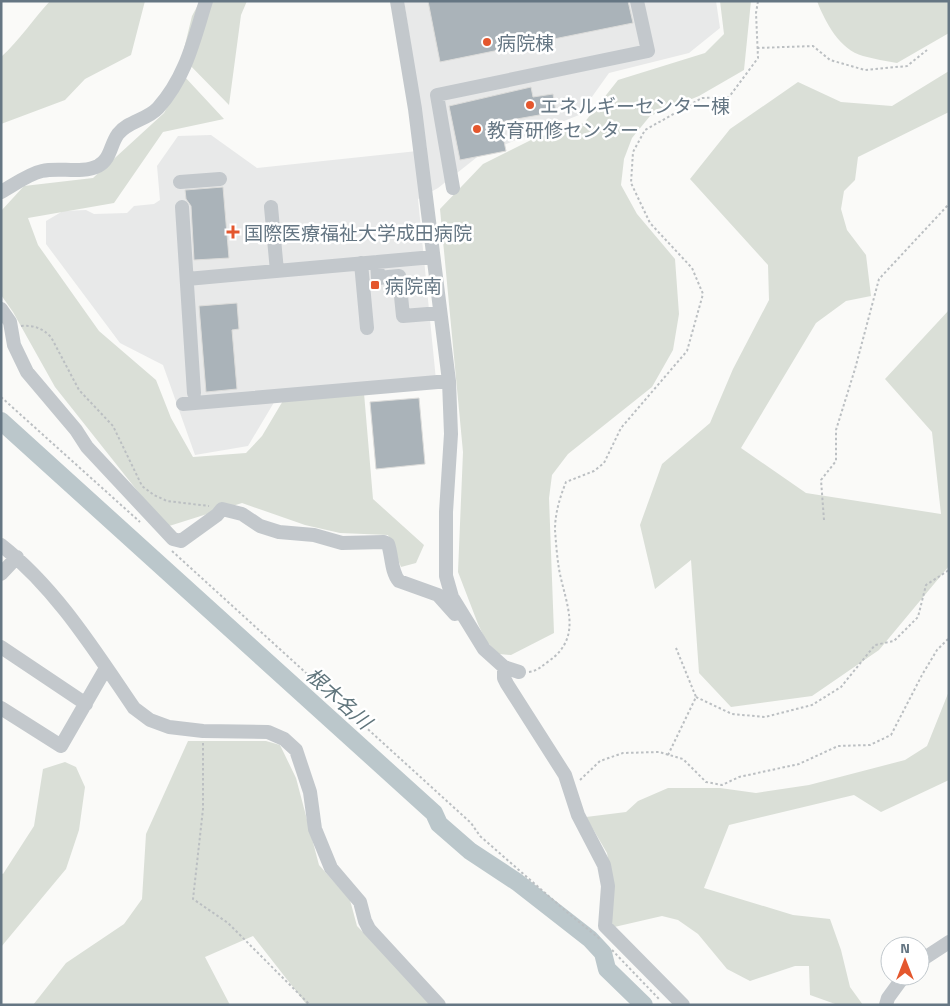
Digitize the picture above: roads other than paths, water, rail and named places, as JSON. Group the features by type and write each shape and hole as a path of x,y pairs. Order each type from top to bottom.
{"street":[{"path":"1,192 41,171 91,168 103,162 109,154 118,134 135,121 146,118 158,108 174,85 192,52 206,1"},
{"path":"397,1 415,109 449,381 451,434 446,512 446,576 452,597 484,649"},
{"path":"453,188 437,95 648,51 638,1"},
{"path":"180,182 220,179"},
{"path":"182,207 194,393"},
{"path":"271,207 277,271"},
{"path":"187,279 433,257"},
{"path":"377,262 378,278 399,276 402,316 440,313"},
{"path":"361,263 367,328"},
{"path":"1,308 8,317 17,352 27,372 76,430 87,447 174,539 181,541 222,509 242,514 260,526 279,532 314,536 342,542 378,541 388,544 396,578 405,585 438,596 470,632 476,645 484,649 504,667 519,672"},
{"path":"183,404 449,381"},
{"path":"1,545 17,557 54,596 134,708 150,720 170,727 203,731 268,732 284,739 296,750 310,792 315,829 331,868 360,902 369,929 439,1005"},
{"path":"1,574 17,557"},
{"path":"3,652 86,704"},
{"path":"504,667 504,678 507,684 565,774 578,815 604,865 607,876 605,926 683,1005"},
{"path":"1,708 61,746 106,668"},
{"path":"930,954 949,942"},
{"path":"886,1005 888,998 897,986"}],"waterway":[{"name":"根木名川","path":"1,421 434,813 439,824 470,851 517,882 590,939 603,953 607,969 644,1005"}],"place":[{"name":"病院棟","path":"487,42"},
{"name":"エネルギーセンター棟","path":"530,105"},
{"name":"教育研修センター","path":"477,129"},
{"name":"国際医療福祉大学成田病院","path":"233,232"},
{"name":"病院南","path":"375,285"}]}
